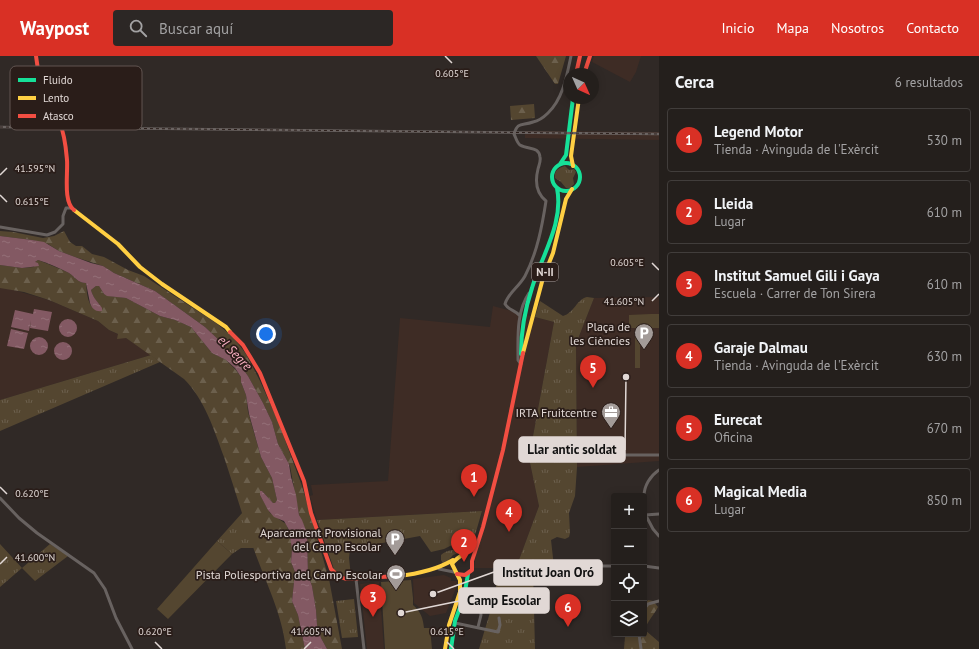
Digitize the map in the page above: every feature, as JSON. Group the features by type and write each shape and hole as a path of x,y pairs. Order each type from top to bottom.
{"main road":[{"path":"36,56 37,66"},
{"path":"577,68 580,56"},
{"path":"586,68 590,56"},
{"name":"N-II","path":"522,357 521,347 524,324 532,288 554,226 560,201 560,195 552,175 564,159 566,152 572,104"},
{"name":"N-II","path":"451,649 455,623 464,597 468,574 473,567 472,561 483,527 503,450 522,357 539,291 553,254 567,197 578,183 579,178 577,170 573,166 571,160 578,104"},
{"path":"61,130 67,161 67,194 71,208 118,244 140,267 168,289 226,327 243,345 260,373 304,481 311,513 331,568 340,578 356,579 412,574 439,569 457,557 470,551 477,545"},
{"path":"559,165 567,163 573,166"},
{"path":"557,188 564,190 572,189"},
{"path":"462,555 468,557 472,561"},
{"path":"445,649 449,625 460,592 460,580 452,568 454,560"},
{"path":"456,573 464,576 468,574"}],"street":[{"path":"520,316 510,310 505,304 508,297 517,288 530,265 541,231 546,201 542,198 537,187 536,179 540,157 538,151 533,148 521,146 514,134 516,128 520,125 539,120 556,104 566,78 571,56"},
{"path":"0,227 46,235 55,232 63,224 63,216 66,208 71,208"},
{"path":"521,364 518,360 520,316 522,308 532,288"},
{"path":"513,311 522,308"},
{"path":"588,455 659,455"},
{"path":"644,493 644,487 659,470"},
{"path":"0,498 19,518 37,533 94,573 105,589 116,618 132,649"},
{"path":"647,513 659,514"},
{"path":"647,518 659,536"},
{"path":"557,566 611,566"},
{"path":"647,566 659,568"},
{"path":"439,569 456,573"},
{"path":"356,579 364,649"},
{"path":"647,605 659,601"},
{"path":"478,627 481,615 480,602"},
{"path":"455,623 498,632 500,625 499,618"},
{"path":"639,637 641,649"}],"shaded area":[{"path":"594,56 641,56 636,72 630,82 592,62"},
{"path":"525,131 659,132 659,140 525,138"},
{"path":"3,287 49,300 98,321 109,330 126,338 151,355 0,400 0,288"},
{"path":"659,297 659,461 577,467 576,344 594,298"},
{"path":"493,306 554,322 529,458 539,506 516,568 474,568 482,511 317,520 310,496 313,495 311,485 388,481 400,318 490,327"},
{"path":"444,575 451,578 451,581 457,581 456,588 446,613 430,616 414,603 413,579"},
{"path":"379,582 384,649 367,649 360,584"}],"green space":[{"path":"536,56 566,56 558,84 555,84"},
{"path":"534,104 535,118 511,120 510,106"},
{"path":"565,166 569,170 574,169 576,172 573,178 574,184 570,188 566,188 555,178 555,173 557,170"},
{"path":"0,231 43,238 54,236 64,231 70,242 76,246 82,246 92,254 104,257 128,270 144,276 216,323 233,337 246,354 260,381 278,421 302,486 329,579 342,649 327,649 321,638 317,625 312,586 308,575 307,533 299,515 290,466 278,444 272,422 263,403 248,376 235,358 226,351 221,342 205,327 155,291 114,273 103,266 59,251 48,244 32,240 0,236"},
{"path":"38,260 65,271 79,281 86,283 88,300 92,307 99,311 100,305 95,299 91,290 96,286 99,286 104,294 126,298 160,316 175,320 191,327 212,353 226,360 241,377 241,382 246,395 248,412 261,457 272,478 277,500 273,503 262,491 260,495 270,513 286,524 290,534 292,549 291,562 295,572 292,601 298,615 305,649 286,649 277,610 253,547 224,457 208,416 198,396 184,379 126,338 117,339 118,334 109,330 98,321 49,300 24,292 0,288 0,265 22,268 34,267 35,262"},
{"path":"587,297 594,298 576,344 577,467 575,496 569,513 570,533 569,537 565,539 557,537 551,540 554,567 533,570 535,649 479,649 495,596 498,568 516,568 539,506 529,458 554,322 535,317 540,301 563,316 570,312 581,300"},
{"path":"659,314 659,328 629,328 629,315"},
{"path":"635,332 640,332 640,368 635,368"},
{"path":"151,355 160,362 0,431 0,400"},
{"path":"482,511 473,542 464,551 453,555 446,563 443,564 441,555 450,550 463,549 469,544 472,538 468,537 444,549 431,552 420,536 350,549 349,558 351,577 343,576 335,572 317,520"},
{"path":"243,512 254,548 241,548 232,554 217,541"},
{"path":"217,541 232,554 168,619 157,609"},
{"path":"0,544 22,568 0,587"},
{"path":"50,544 68,556 35,581 22,568"},
{"path":"411,580 413,605 421,615 424,628 430,628 432,649 385,649 381,582"},
{"path":"354,599 358,637 342,638 336,601"},
{"path":"648,600 653,601 658,607 647,624"},
{"path":"647,632 659,642 659,649 624,649 625,637 647,637"}],"water":[{"path":"0,236 44,242 59,251 103,266 114,273 155,291 205,327 221,342 226,351 235,358 248,376 263,403 272,422 278,444 289,464 299,515 307,533 308,575 312,586 317,625 321,638 327,649 305,649 298,615 292,601 295,572 291,562 292,549 289,530 284,521 274,517 268,510 260,495 260,491 262,491 273,503 277,500 272,478 261,457 249,414 246,395 241,382 241,377 235,368 226,360 212,353 191,327 175,320 160,316 126,298 107,296 99,286 96,286 91,290 94,298 102,308 102,311 94,310 90,303 86,283 79,281 69,273 54,266 38,260 35,262 38,263 39,266 22,268 0,265"},
{"path":"34,309 52,312 48,331 30,328 31,320 29,331 11,327 15,310 33,314"},
{"path":"64,319 72,319 77,324 75,335 72,337 64,337 59,332 59,324"},
{"path":"11,329 28,333 24,349 7,346"},
{"path":"35,337 43,337 48,342 46,353 43,355 35,355 30,350 30,342"},
{"path":"59,342 67,342 72,347 70,358 67,360 59,360 54,355 54,347"}],"railway":[{"path":"0,127 10,127"},
{"path":"142,129 659,134"}],"traffic: fast":[{"path":"560,164 566,155 572,104"},
{"path":"566,163 576,167 580,177 576,187 566,191 556,187 552,177 556,167 566,163"},
{"path":"521,354 527,304 555,226 558,201 557,188"},
{"path":"451,649 455,621 464,597 468,574"}],"traffic: slow":[{"path":"573,166 571,156 578,104"},
{"path":"523,353 543,278 553,253 566,199 572,189"},
{"path":"74,210 118,244 140,267 162,284 226,327 230,332"},
{"path":"445,649 449,625 460,592 460,580 452,564 457,558 476,546"},
{"path":"398,576 426,571 453,560"}],"traffic: jam":[{"path":"36,56 37,66"},
{"path":"577,68 580,56"},
{"path":"586,68 590,56"},
{"path":"62,130 67,160 68,201 74,210"},
{"path":"230,332 243,345 260,373 304,481 311,513 331,569 338,576 346,579 398,576"},
{"path":"457,574 465,575 472,570 472,561 483,527 503,450 523,353"}],"place":[{"name":"Plaça de les Ciències","path":"644,350"},
{"name":"Llar antic soldat","path":"626,377"},
{"name":"Eurecat","path":"593,388"},
{"name":"IRTA Fruitcentre","path":"611,429"},
{"name":"Legend Motor","path":"474,497"},
{"name":"Garaje Dalmau","path":"509,532"},
{"name":"Aparcament Provisional del Camp Escolar","path":"395,556"},
{"name":"Lleida","path":"464,562"},
{"name":"Pista Poliesportiva del Camp Escolar","path":"396,591"},
{"name":"Institut Joan Oró","path":"433,594"},
{"name":"Camp Escolar","path":"401,613"},
{"name":"Institut Samuel Gili i Gaya","path":"373,617"},
{"name":"Magical Media","path":"568,627"}],"water label":[{"name":"el Segre","path":"235,353"}]}
